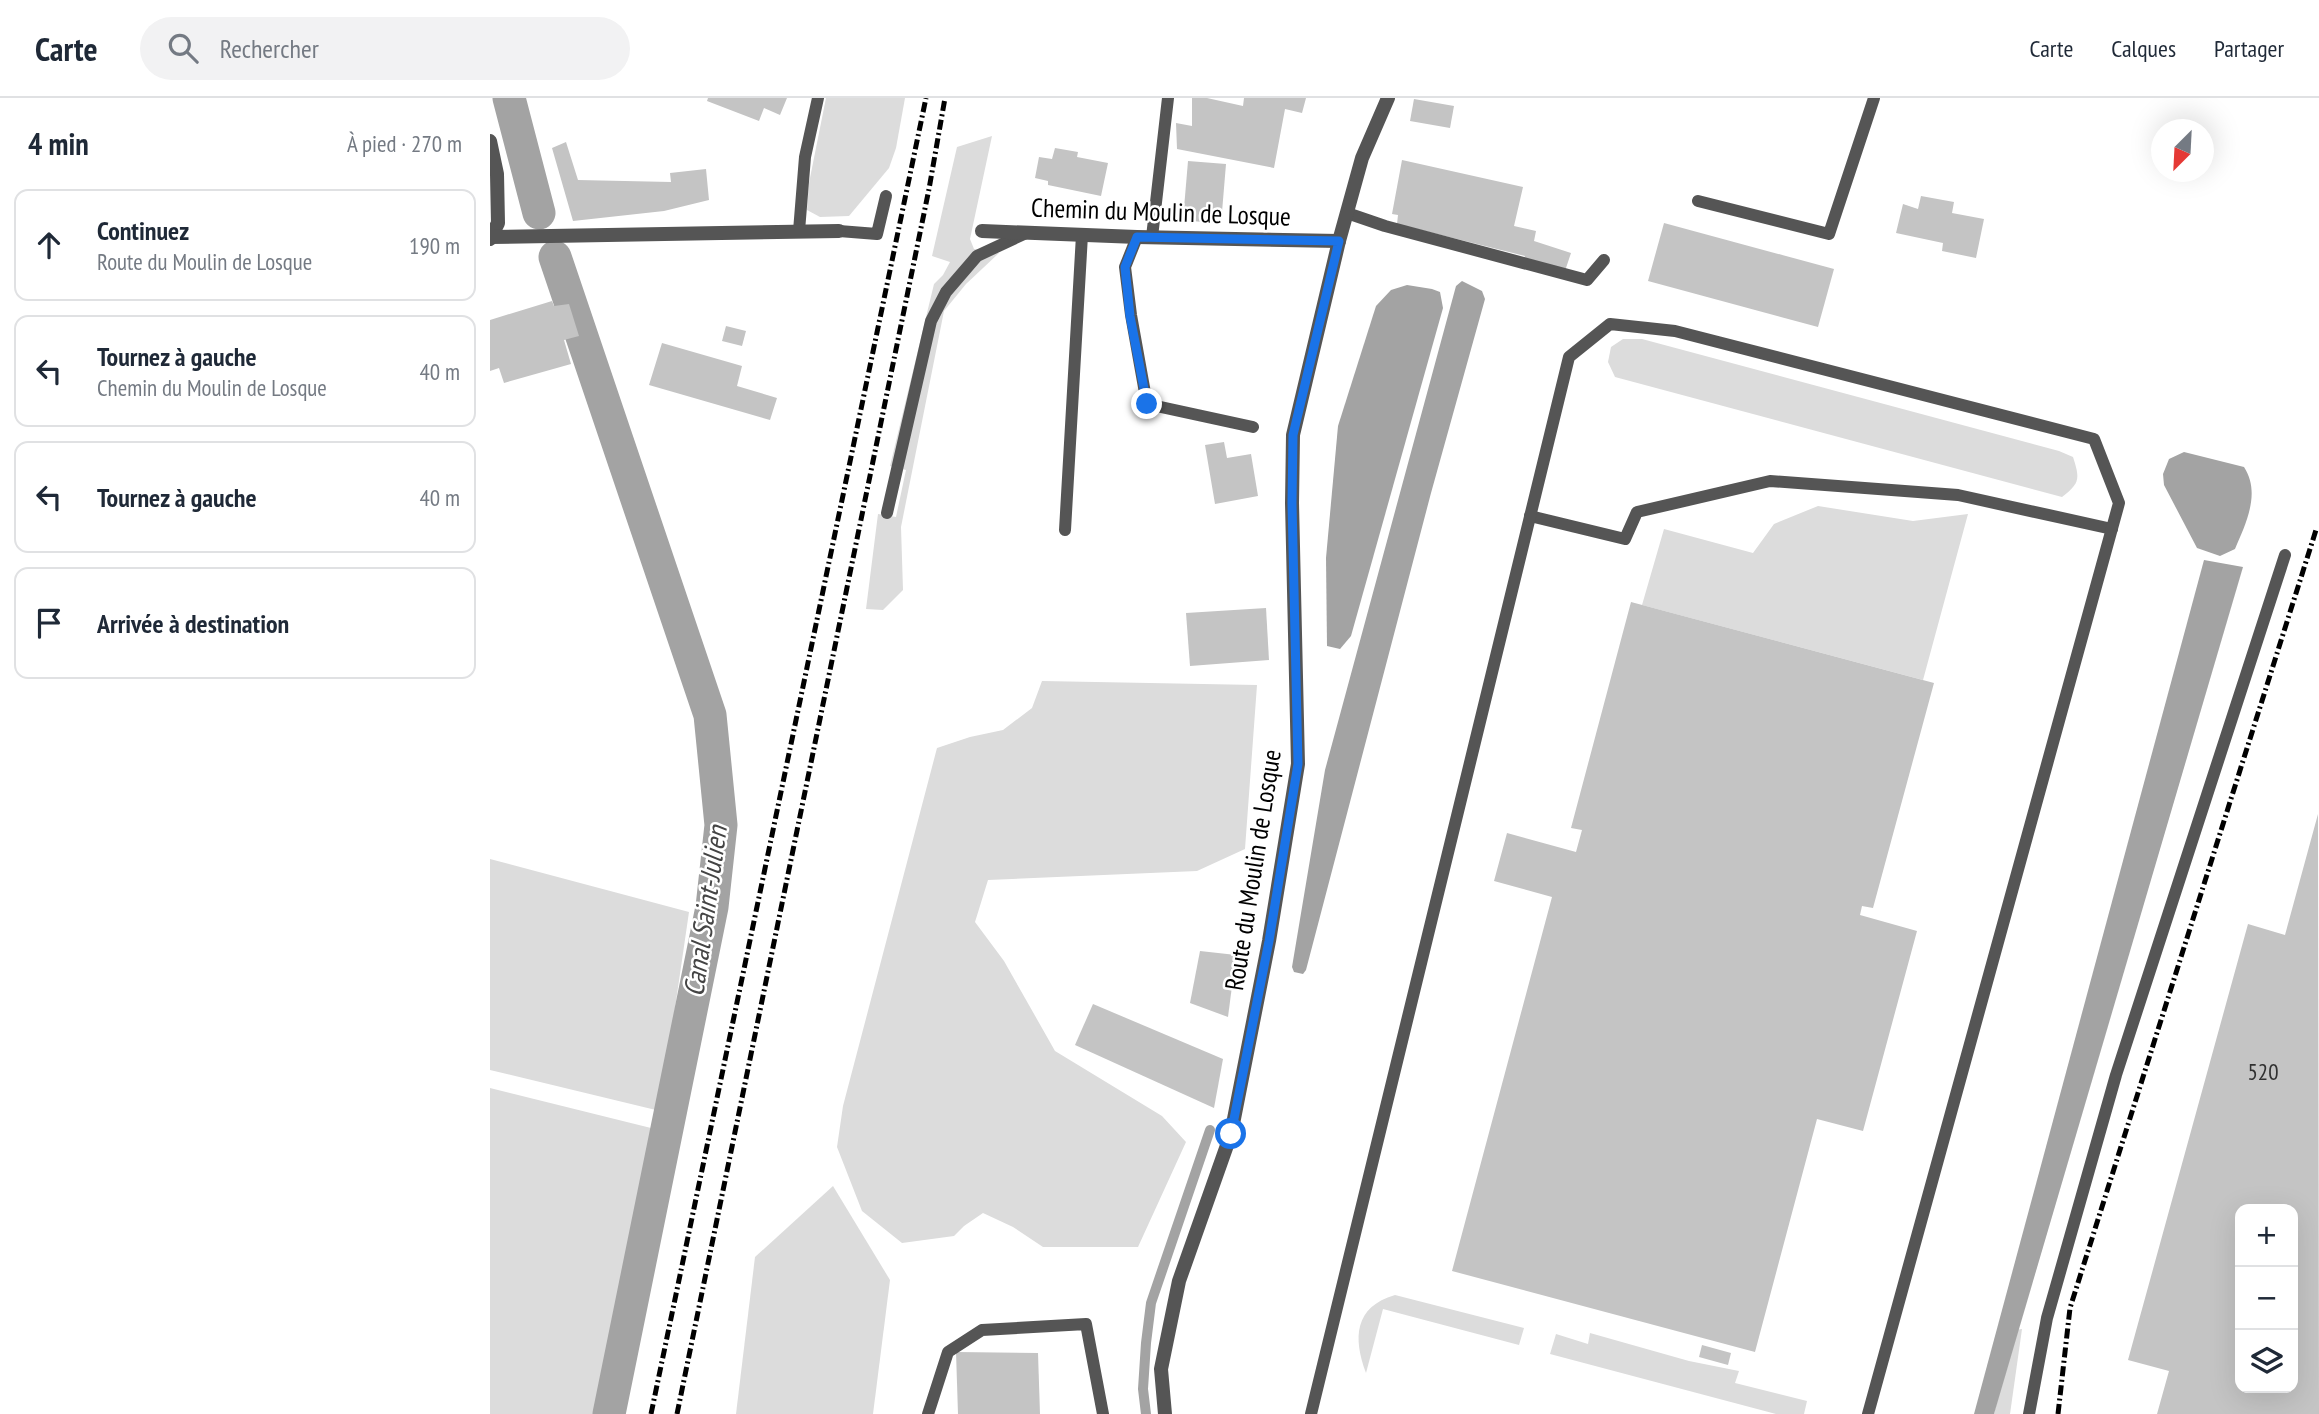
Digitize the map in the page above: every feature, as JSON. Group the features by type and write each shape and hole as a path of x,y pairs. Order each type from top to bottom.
{"street":[{"name":"Route du Moulin de Losque","path":"1165,1414 1161,1368 1179,1281 1231,1134 1269,941 1298,764 1293,435 1346,213 1362,158 1388,98"},
{"path":"490,141 497,174 498,223 491,238 839,231"},
{"name":"Chemin du Moulin de Losque","path":"982,231 1339,241"}],"lane":[{"path":"799,232 805,157 818,98"},
{"path":"1168,98 1145,237 1125,267 1130,316 1147,404 1253,427"},
{"path":"1698,201 1829,233 1874,98"},
{"path":"839,231 877,234 886,196"},
{"path":"1346,213 1587,280 1604,260"},
{"path":"887,513 931,321 946,292 977,256 1027,233"},
{"path":"1065,530 1082,234"},
{"path":"1311,1414 1569,357 1610,324 1675,331 2094,439 2119,503 1868,1414"},
{"path":"1530,516 1625,539 1637,512 1770,481 1958,495 2112,529"},
{"path":"2029,1414 2047,1318 2116,1075 2285,555"},
{"path":"928,1414 948,1352 982,1330 1086,1324 1103,1414"}],"shaded area":[{"path":"826,98 905,98 896,148 889,168 849,216 820,217 807,210 809,183"},
{"path":"992,136 970,239 974,249 999,253 966,284 944,311 901,527 903,590 883,610 866,609 878,514 896,517 906,470 890,466 934,284 950,262 932,256 957,147"},
{"path":"1462,281 1482,291 1485,299 1431,493 1306,970 1303,974 1294,972 1292,967 1325,770 1456,286"},
{"path":"1407,285 1440,292 1443,308 1351,636 1340,649 1327,646 1326,558 1338,426 1376,306 1391,290"},
{"path":"1623,339 1642,339 2059,451 2073,457 2077,480 2062,497 1615,377 1608,362 1611,347"},
{"path":"2184,452 2244,467 2249,477 2252,498 2243,529 2235,549 2220,556 2197,548 2164,485 2163,474 2169,459"},
{"path":"1818,506 1913,521 1968,514 1923,680 1642,605 1664,529 1753,553 1774,524"},
{"path":"2204,560 2243,567 1994,1414 1974,1414"},
{"path":"1042,681 1257,685 1245,849 1197,871 988,880 975,922 1004,961 1055,1051 1162,1116 1186,1142 1138,1247 1043,1247 1013,1227 983,1213 954,1236 902,1243 862,1211 837,1147 843,1106 937,748 1003,730 1032,708"},
{"path":"490,859 689,912 660,1111 490,1070"},
{"path":"490,1088 655,1129 596,1414 490,1414"},
{"path":"833,1186 890,1280 873,1414 736,1414 755,1257"},
{"path":"1395,1295 1524,1328 1519,1345 1383,1309 1366,1373 1359,1348 1360,1325 1371,1307"},
{"path":"2022,1329 2010,1414 1994,1414 2014,1330"},
{"path":"1590,1333 1689,1361 1739,1371 1735,1383 1807,1401 1804,1414 1776,1414 1550,1354 1556,1334 1588,1344"}],"building":[{"path":"708,98 787,98 780,115 764,108 759,121 707,101"},
{"path":"1192,98 1207,98 1243,106 1244,98 1306,98 1302,113 1285,109 1274,168 1177,149 1176,123 1192,126"},
{"path":"1414,99 1454,106 1450,128 1410,121"},
{"path":"566,142 578,180 671,182 670,173 706,169 709,200 664,211 573,221 552,148"},
{"path":"1055,148 1078,152 1077,157 1108,163 1101,196 1048,185 1048,181 1035,178 1039,157 1052,159"},
{"path":"1402,160 1523,187 1514,226 1536,231 1534,241 1571,253 1565,271 1523,260 1525,256 1397,224 1398,215 1392,214"},
{"path":"1188,161 1226,164 1221,224 1183,220"},
{"path":"1921,196 1954,202 1952,213 1984,219 1976,258 1942,251 1943,243 1896,233 1903,204 1918,209"},
{"path":"1664,223 1834,269 1818,327 1648,281"},
{"path":"552,301 554,306 569,304 579,336 564,340 571,364 504,383 499,368 490,371 490,320"},
{"path":"726,326 746,331 742,346 722,341"},
{"path":"662,343 742,366 737,386 777,398 770,420 649,385"},
{"path":"1224,442 1227,458 1251,454 1258,496 1215,504 1205,445"},
{"path":"1631,602 1934,683 1873,908 1862,906 1860,915 1917,931 1863,1131 1817,1119 1755,1352 1452,1271 1552,897 1494,881 1507,833 1576,852 1582,830 1571,828"},
{"path":"1266,608 1269,660 1190,666 1186,613"},
{"path":"2318,814 2319,1414 2157,1414 2169,1371 2128,1360 2248,924 2285,935"},
{"path":"1200,951 1236,955 1228,1017 1190,1003"},
{"path":"1093,1004 1223,1059 1214,1108 1075,1045"},
{"path":"1702,1345 1731,1353 1728,1365 1699,1357"},
{"path":"956,1352 1038,1353 1040,1414 958,1414"}],"waterway":[{"name":"Canal Saint-Julien","path":"509,98 539,213"},
{"name":"Canal Saint-Julien","path":"555,257 710,715 721,825 712,907 609,1414"},
{"path":"1146,1414 1143,1389 1151,1303 1210,1130"}],"railway":[{"path":"651,1414 926,98"},
{"path":"677,1414 929,189 945,98"},
{"path":"2058,1414 2070,1308 2316,530"}],"route":[{"path":"1147,404 1130,316 1125,267 1137,237 1339,241 1293,435 1298,764 1269,941 1231,1134"}]}
